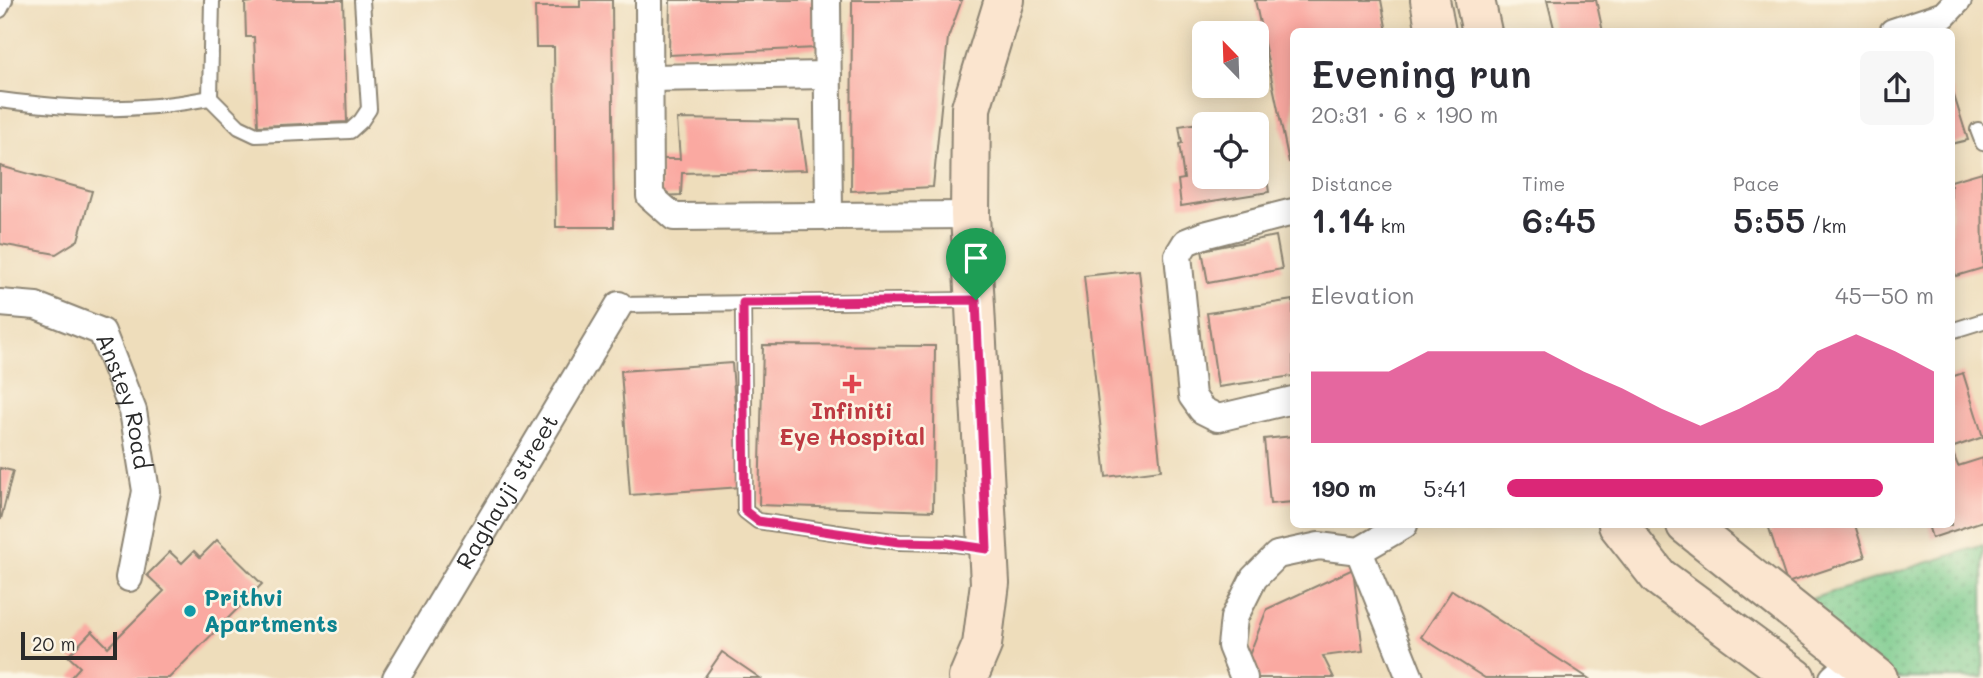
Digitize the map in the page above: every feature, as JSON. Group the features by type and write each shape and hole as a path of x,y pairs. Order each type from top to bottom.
{"street":[{"path":"649,0 650,196 674,217 970,215"},
{"path":"827,0 829,216"},
{"path":"968,678 982,645 990,583 970,215 971,108 1004,0"},
{"path":"1430,0 1435,28"},
{"path":"1475,0 1481,28"},
{"path":"1904,28 1944,15 1958,0"},
{"path":"649,78 828,75"},
{"path":"1290,213 1204,235 1186,242 1178,255 1192,396 1202,410 1218,418 1290,401"},
{"name":"Anstey Road","path":"0,303 36,306 102,332 133,411 146,491 129,578"},
{"name":"Raghavji street","path":"396,678 620,305"},
{"path":"1244,678 1231,646 1234,618 1254,578 1277,555 1319,546 1359,551 1399,528"},
{"path":"1620,528 1659,577 1796,678"},
{"path":"1689,528 1855,671"},
{"path":"1359,551 1410,678"}],"lane":[{"path":"0,10 5,0"},
{"path":"212,0 210,98 239,127 256,135 350,131 361,121 369,109 362,0"},
{"path":"0,100 90,110 175,105 210,98"},
{"path":"620,305 976,300"},
{"path":"743,303 745,511 758,521 899,542 947,543 987,549"},
{"path":"1955,330 1983,321"}],"green space":[{"path":"1983,545 1983,678 1856,678 1779,609"}],"building":[{"path":"251,0 343,0 347,122 258,126 254,37 246,37 245,3 252,2"},
{"path":"580,0 612,0 614,227 556,227 554,47 536,47 535,7 580,7"},
{"path":"670,0 823,0 816,48 669,55"},
{"path":"852,0 962,0 948,38 933,187 851,191"},
{"path":"1255,0 1381,0 1386,28 1290,28 1290,162 1269,67 1269,21 1259,21"},
{"path":"1547,0 1596,0 1602,28 1554,28"},
{"path":"1955,99 1968,140 1955,143"},
{"path":"677,119 799,121 806,170 682,173 681,195 661,196 660,159 680,159"},
{"path":"1192,124 1192,189 1269,189 1269,192 1181,206 1178,180 1184,179 1179,126"},
{"path":"0,166 92,191 78,240 56,254 0,244"},
{"path":"1982,172 1983,268 1956,276 1955,273 1955,180"},
{"path":"1276,236 1282,269 1208,283 1202,250"},
{"path":"1139,270 1161,470 1106,477 1084,276"},
{"path":"1290,300 1290,376 1218,387 1207,313"},
{"path":"763,345 935,346 933,511 759,505"},
{"path":"732,363 741,487 630,495 621,371"},
{"path":"1963,373 1983,437 1955,447 1955,376"},
{"path":"1290,436 1290,502 1270,504 1264,439"},
{"path":"1955,458 1958,466 1983,458 1983,521 1932,538 1929,528 1955,528"},
{"path":"0,468 13,471 1,519 0,519"},
{"path":"1769,528 1856,528 1865,557 1787,583"},
{"name":"Prithvi Apartments","path":"217,540 262,584 169,678 70,678 80,667 68,656 92,631 108,647 164,591 147,575 170,552 182,563 194,551 200,557"},
{"path":"1353,569 1363,651 1323,656 1334,678 1256,678 1245,655 1250,653 1267,609"},
{"path":"1452,590 1588,678 1485,678 1421,637"},
{"path":"722,652 760,678 704,678"}],"place":[{"name":"Infiniti Eye Hospital","path":"852,384"},
{"name":"Prithvi Apartments","path":"190,611"}],"route":[{"path":"976,300 987,549 947,543 899,542 758,521 745,511 743,303 976,300"}]}
